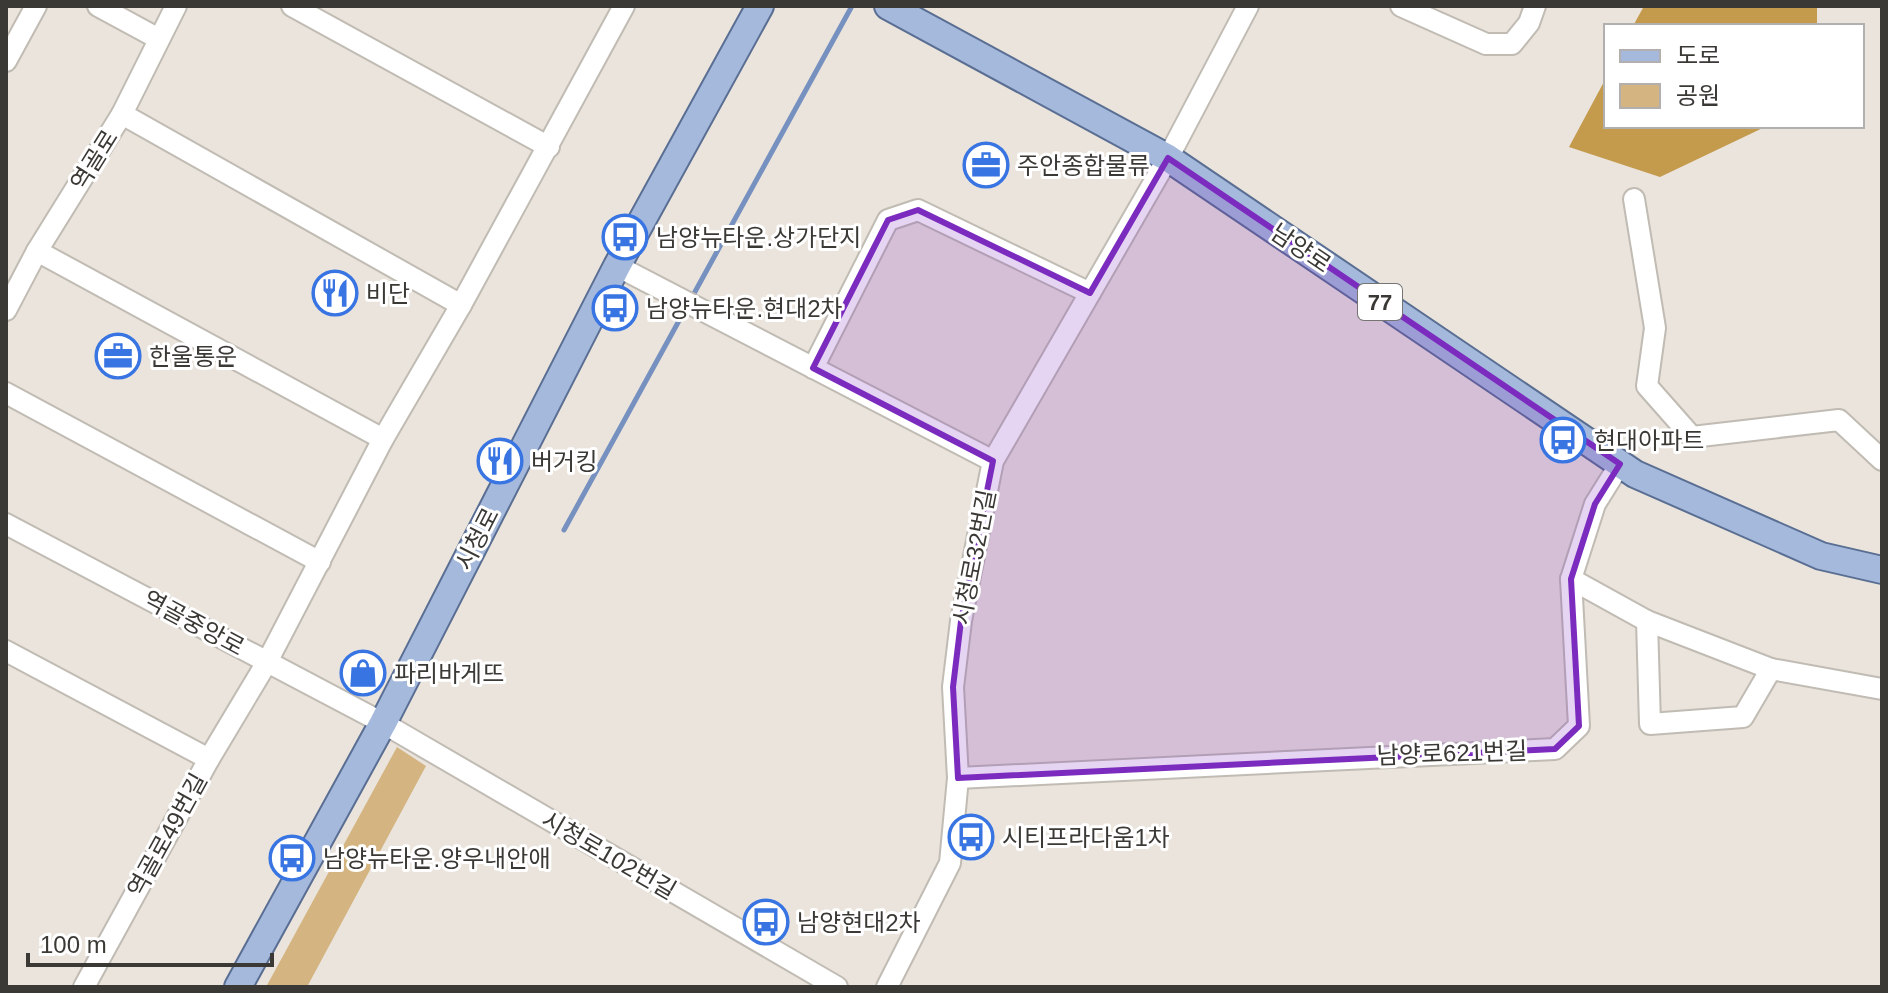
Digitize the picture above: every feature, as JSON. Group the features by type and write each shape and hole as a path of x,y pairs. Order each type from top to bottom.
{"main road":[{"name":"시청로","path":"238,987 383,723 617,266 760,6"},
{"name":"남양로","path":"888,6 1168,158 1635,474 1821,556 1882,570"}],"street":[{"path":"6,61 36,6"},
{"path":"98,6 159,39"},
{"name":"역골로","path":"6,310 37,251 122,114 176,6"},
{"path":"292,6 549,147"},
{"path":"209,759 267,662 383,439 549,147 624,6"},
{"name":"시청로32번길","path":"887,987 950,863 958,778 953,687 961,621 993,461 1168,158 1248,6"},
{"path":"1401,6 1486,44 1512,44 1529,23 1535,6"},
{"path":"122,114 461,305"},
{"path":"1634,199 1655,328 1647,386 1692,437 1839,420 1882,460"},
{"path":"813,368 888,220 918,210 1090,293"},
{"path":"37,251 383,439"},
{"path":"617,266 993,461"},
{"path":"6,393 320,562"},
{"path":"1620,464 1595,504 1571,579 1647,621 1771,669 1882,689"},
{"name":"역골중앙로","path":"6,524 383,723"},
{"name":"남양로621번길","path":"958,778 1555,749 1579,726 1571,579"},
{"path":"1647,621 1650,724 1743,717 1771,669"},
{"name":"역골로49번길","path":"6,651 209,759 84,987"},
{"name":"시청로102번길","path":"383,723 837,987"}],"highlighted area":[{"path":"1168,158 1620,464 1595,504 1571,579 1579,726 1555,749 958,778 953,687 961,621 993,461 813,368 888,220 918,210 1090,293"}],"green space":[{"path":"397,747 426,766 307,987 266,987"}],"shaded area":[{"path":"1644,6 1817,6 1817,24 1634,24"},
{"path":"1604,82 1604,128 1763,128 1660,177 1569,147"}],"waterway":[{"path":"691,299 852,6"},
{"path":"564,530 686,308"}],"place":[{"name":"주안종합물류","path":"986,165"},
{"name":"남양뉴타운.상가단지","path":"625,237"},
{"name":"비단","path":"335,293"},
{"name":"남양뉴타운.현대2차","path":"615,308"},
{"name":"한울통운","path":"118,356"},
{"name":"현대아파트","path":"1563,440"},
{"name":"버거킹","path":"500,461"},
{"name":"파리바게뜨","path":"363,673"},
{"name":"시티프라다움1차","path":"971,837"},
{"name":"남양뉴타운.양우내안애","path":"292,858"},
{"name":"남양현대2차","path":"766,922"}]}
